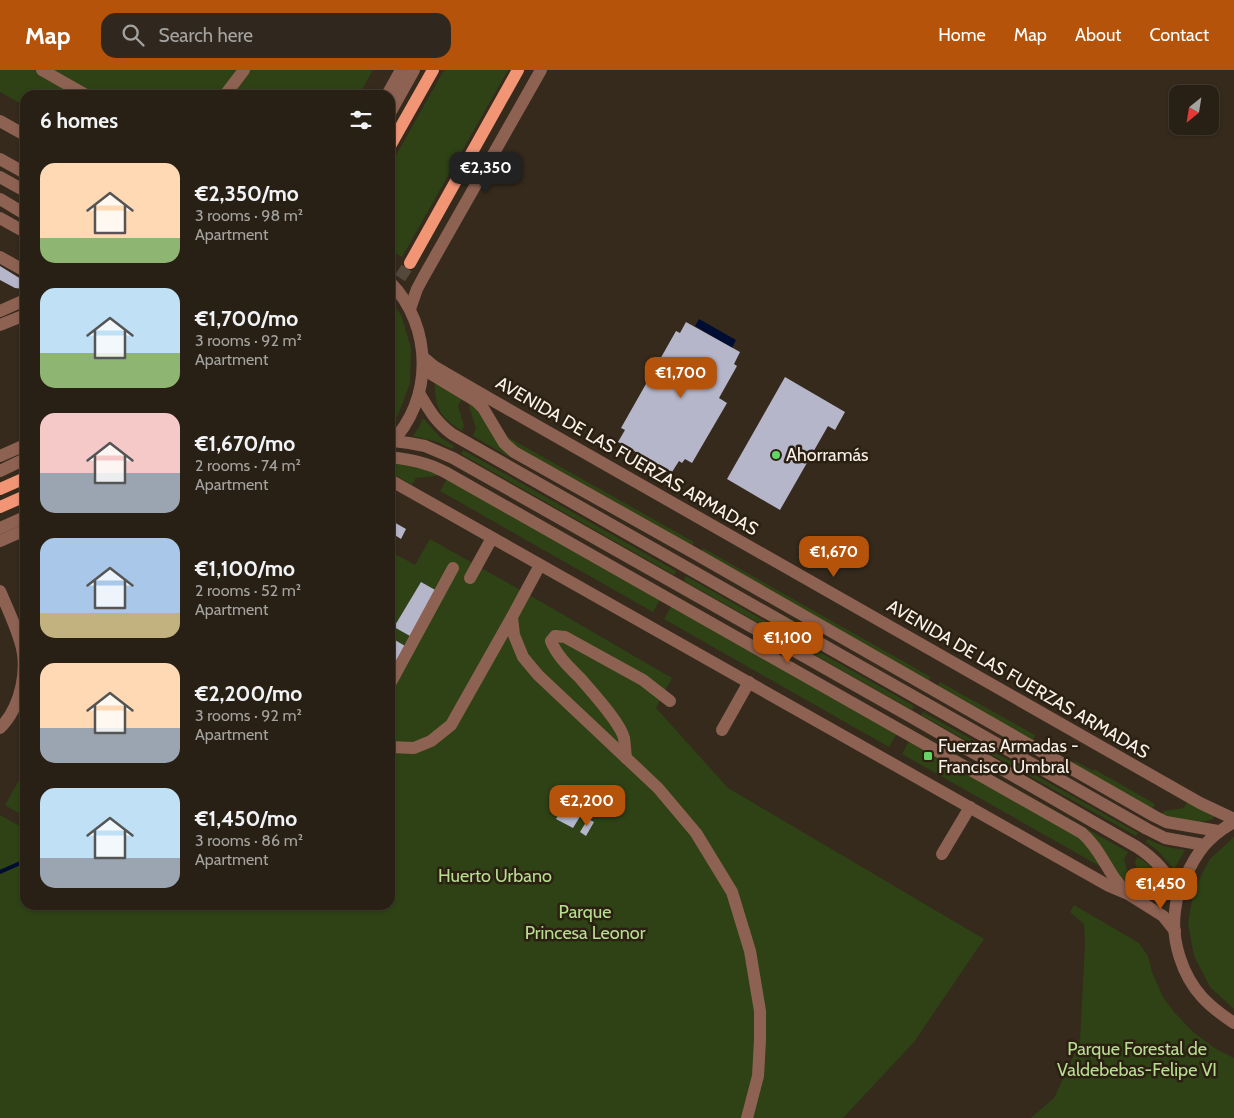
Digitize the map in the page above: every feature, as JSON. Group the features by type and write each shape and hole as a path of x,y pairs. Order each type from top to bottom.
{"main road":[{"path":"395,137 433,70"},
{"path":"410,263 518,70"},
{"path":"0,489 20,480"},
{"path":"0,507 20,498"}],"street":[{"path":"42,70 77,90"},
{"path":"229,90 244,70"},
{"path":"390,90 401,70"},
{"path":"395,103 414,70"},
{"path":"410,309 424,276 541,70"},
{"path":"0,120 20,132"},
{"path":"0,159 20,170"},
{"path":"0,177 20,188"},
{"path":"0,199 20,211"},
{"path":"0,218 20,229"},
{"path":"0,257 20,268"},
{"path":"395,288 403,297 418,327 423,363 419,393 409,419 395,437"},
{"path":"0,310 20,302"},
{"path":"0,325 20,317"},
{"name":"AVENIDA DE LAS FUERZAS ARMADAS","path":"423,363 435,367 1200,803 1234,820"},
{"name":"AVENIDA DE LAS FUERZAS ARMADAS","path":"423,363 476,401 483,408 504,443 514,452 1154,816 1166,822 1218,831"},
{"path":"419,393 434,418 452,434 1147,829 1165,838 1204,845"},
{"path":"395,442 425,446 453,458 1146,852 1159,864 1179,893"},
{"path":"0,456 20,447"},
{"path":"395,458 418,461 445,472 1082,833 1090,839 1114,878 1128,894"},
{"path":"0,471 20,461"},
{"path":"395,483 1109,886 1128,894 1163,916 1174,931"},
{"path":"0,528 20,519"},
{"path":"0,541 20,532"},
{"path":"470,578 492,538"},
{"path":"395,747 414,748 431,741 451,725 540,565"},
{"path":"395,675 453,568"},
{"path":"0,591 20,639"},
{"path":"512,618 514,635 523,657 538,675 658,788 696,833 732,892 750,951 760,1010 758,1076 747,1118"},
{"path":"626,758 623,736 609,712 569,668 554,649 551,641 555,636 565,637 643,680 670,701"},
{"path":"722,730 749,682"},
{"path":"0,728 12,712 20,693"},
{"path":"942,854 970,807"},
{"path":"1234,820 1218,831 1204,845 1191,865 1179,893 1175,911 1174,931 1179,954 1188,976 1200,995 1217,1012 1234,1023"}],"green space":[{"path":"0,70 373,70 362,90 20,90 20,103 0,92"},
{"path":"444,70 508,70 402,257 395,253 395,157"},
{"path":"395,307 401,315 411,348 410,383 395,419"},
{"path":"435,382 462,399 458,406 464,426 462,431 449,422 440,411 436,399"},
{"path":"471,403 510,454 509,457 473,436 476,429 469,406"},
{"path":"423,418 440,437 454,446 452,449 438,442 413,436"},
{"path":"506,436 694,542 691,549 514,449"},
{"path":"463,450 676,571 674,575 461,454"},
{"path":"405,463 439,472 436,476 416,478 412,485 395,475 395,464"},
{"path":"448,477 661,598 653,612 440,491"},
{"name":"Parque Princesa Leonor","path":"430,539 672,678 656,708 728,788 984,939 914,1042 843,1118 0,1118 0,815 20,826 20,910 395,910 395,554 415,565"},
{"path":"703,548 931,677 927,683 700,554"},
{"path":"686,576 914,706 912,710 684,581"},
{"path":"672,605 898,732 889,747 664,619"},
{"path":"940,682 1035,735 1033,739 1074,763 1075,761 1093,771 1094,769 1155,804 1152,810 937,688"},
{"path":"923,712 1138,833 1136,836 921,715"},
{"path":"913,730 1128,852 1124,859 1129,878 1127,883 1120,879 1092,835"},
{"path":"910,739 1087,840 1103,868 902,754"},
{"path":"20,779 20,814 5,805"},
{"path":"1187,802 1214,816 1214,818 1208,821 1195,822 1161,816 1164,811 1184,808"},
{"path":"1234,837 1234,1009 1210,987 1194,956 1188,923 1194,889 1210,859"},
{"path":"1148,839 1166,846 1185,850 1174,869 1157,850 1146,842"},
{"path":"1137,857 1150,866 1158,876 1162,889 1163,904 1137,889 1141,882 1135,862"},
{"name":"Parque Forestal de Valdebebas-Felipe VI","path":"1074,905 1139,943 1148,956 1152,972 1163,997 1174,1012 1193,1032 1216,1049 1234,1058 1234,1118 1031,1118 1054,1098 1080,1042 1085,943 1084,924 1070,912"}],"water":[{"path":"699,319 736,340 732,348 695,326"}],"building":[{"path":"0,266 20,278 20,289 15,288 0,280"},
{"path":"686,322 740,352 734,364 737,366 719,398 727,403 692,463 685,459 682,463 679,461 672,472 618,442 625,430 621,428 676,331 680,333"},
{"name":"Ahorramás","path":"785,377 845,412 835,430 828,426 780,510 727,479"},
{"path":"395,523 406,529 401,539 395,535"},
{"path":"421,582 437,591 410,636 395,628"},
{"path":"395,640 405,646 395,663"},
{"path":"564,805 581,815 573,828 556,819"},
{"path":"588,819 594,822 586,836 580,832"}],"waterway":[{"path":"0,872 20,863"}],"tunnel":[{"path":"395,286 410,263"}],"place":[{"name":"Ahorramás","path":"776,455"},
{"name":"Fuerzas Armadas - Francisco Umbral","path":"928,756"}],"park label":[{"name":"Huerto Urbano","path":"495,876"}]}
